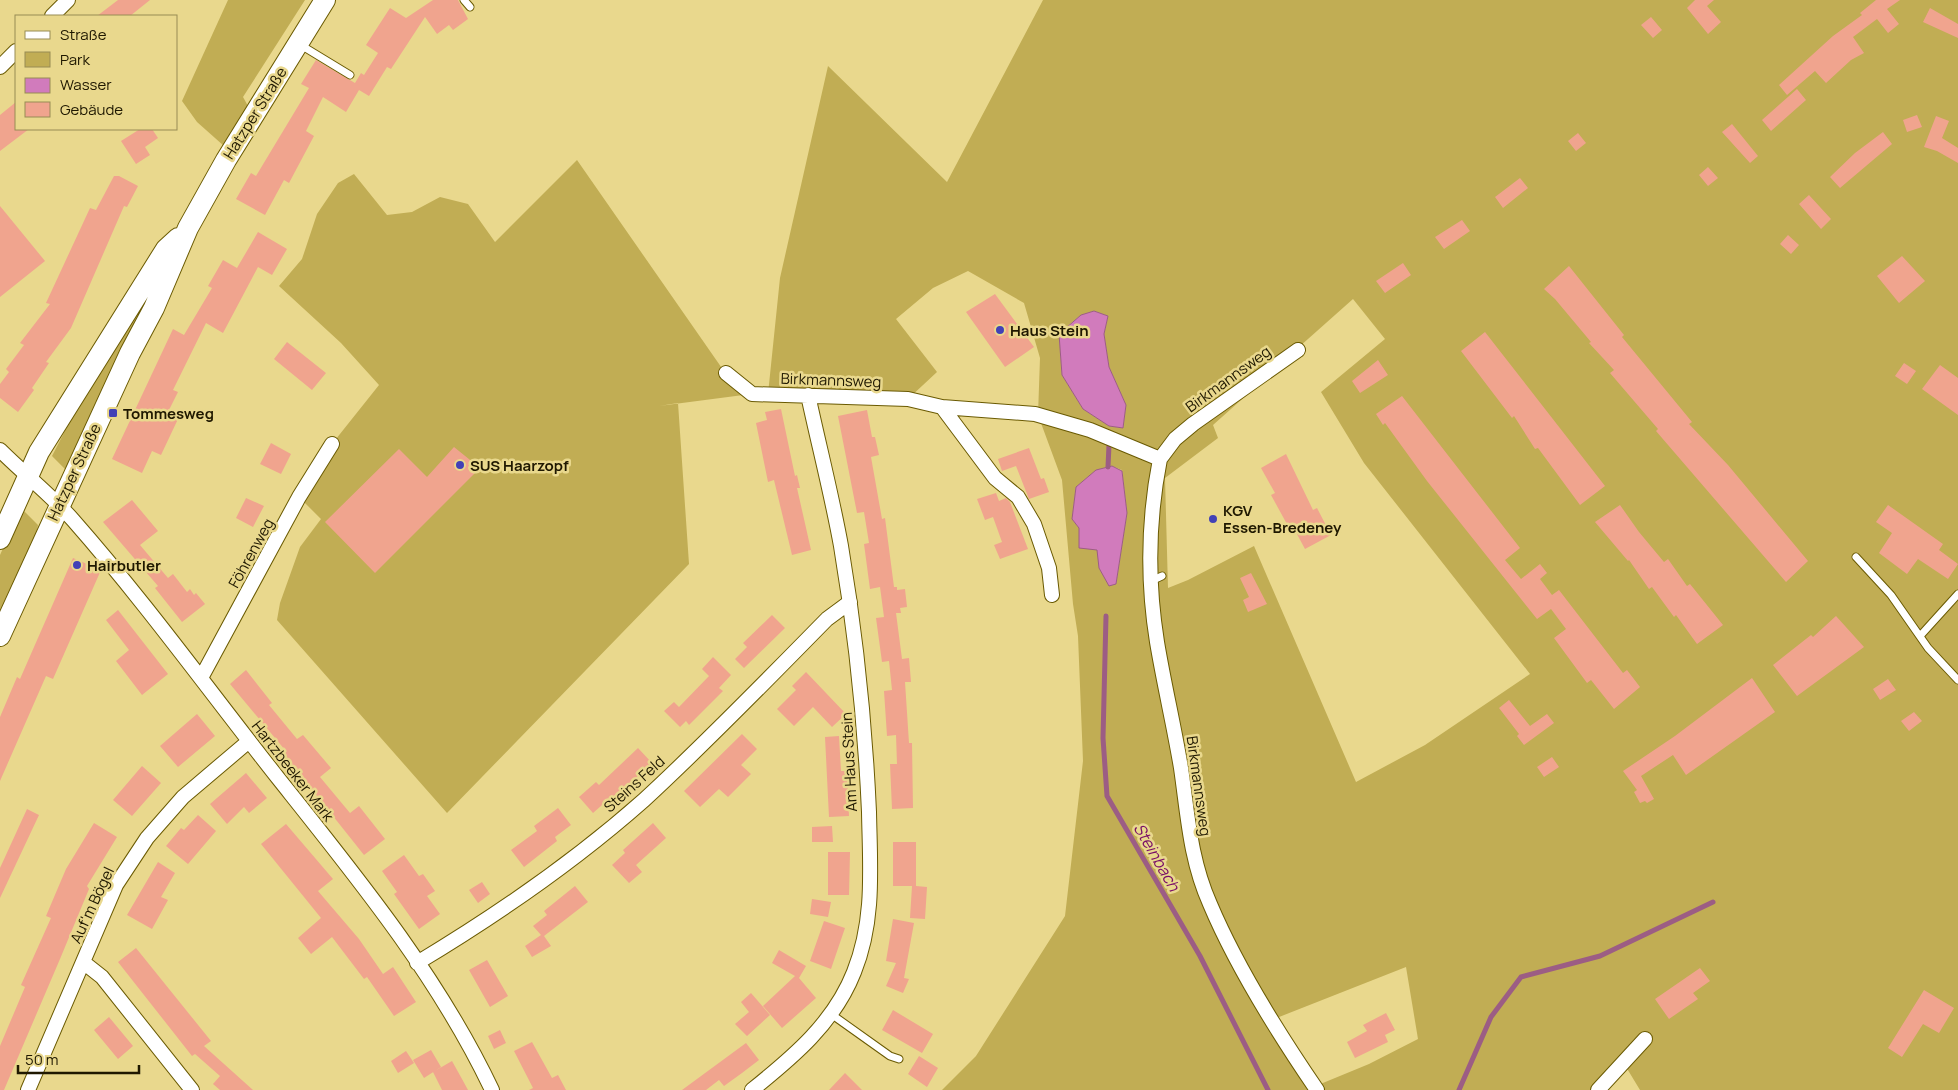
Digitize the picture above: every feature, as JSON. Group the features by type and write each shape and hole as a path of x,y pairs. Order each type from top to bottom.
{"main road":[{"name":"Hatzper Straße","path":"0,636 130,353 154,308 188,228 226,160 324,0"},
{"name":"Hatzper Straße","path":"0,539 39,452 83,379 162,256 188,228"}],"street":[{"path":"53,15 68,0"},
{"path":"0,67 15,52"},
{"name":"Birkmannsweg","path":"1298,350 1175,439 1160,459 1151,510 1156,578 1157,642 1181,770 1189,839 1209,903 1245,977 1317,1090"},
{"name":"Birkmannsweg","path":"726,373 752,394 908,399 942,407 1036,414 1090,430 1160,459"},
{"name":"Am Haus Stein","path":"752,1090 806,1044 831,1014 853,974 862,951 868,922 871,889 867,758 850,602 841,544 808,395"},
{"path":"942,407 995,478 1018,497 1034,524 1049,568 1052,595"},
{"name":"Föhrenweg","path":"201,678 299,497 332,444"},
{"path":"0,450 29,476"},
{"name":"Hartzbeeker Mark","path":"29,476 60,505 201,678 336,852 417,963 456,1023 492,1090"},
{"name":"Steins Feld","path":"417,963 476,928 537,886 614,825 700,746 827,619 850,602"},
{"name":"Auf'm Bögel","path":"28,1090 116,885 147,838 183,797 249,741"},
{"path":"83,962 102,978 192,1090"},
{"path":"1598,1090 1644,1039"}],"lane":[{"path":"464,0 470,7"},
{"path":"298,43 350,75"},
{"path":"1856,557 1892,595 1928,648 1958,680"},
{"path":"1920,636 1958,594"},
{"path":"831,1014 890,1056 899,1059"}],"green space":[{"path":"228,0 305,0 243,97 248,106 224,146 197,122 182,101"},
{"path":"1043,0 1958,0 1958,1090 1640,1090 1620,1057 1591,1090 1323,1090 1318,1085 1369,1064 1418,1039 1406,967 1274,1019 1246,977 1320,1090 942,1090 976,1056 1065,916 1083,761 1078,636 1073,604 1062,480 1038,415 1040,358 1024,303 968,271 933,288 896,319 937,372 908,399 768,394 780,278 828,66 947,182","holes":["1353,299 1385,339 1321,392 1364,463 1530,674 1425,745 1356,782 1254,546 1188,580 1168,588 1165,478 1218,438 1213,425 1285,361 1304,356 1299,347","1094,311 1108,316 1104,334 1109,367 1126,405 1123,428 1109,426 1083,409 1062,375 1059,333 1081,315","1112,466 1122,470 1127,513 1116,584 1109,585 1099,568 1098,550 1079,547 1079,528 1072,519 1076,487 1096,470","1155,603 1159,643 1183,770 1191,839 1216,915 1246,977 1208,903 1188,840 1180,770 1155,642"]},
{"path":"577,160 726,374 751,394 678,404 689,564 447,813 277,620 280,603 300,547 321,519 301,499 332,444 379,385 341,343 279,286 302,259 317,214 338,183 354,174 387,215 412,212 440,197 468,204 495,242"},
{"path":"151,289 78,446 65,469 52,456 84,394"},
{"path":"21,508 38,525 36,537 0,616 0,555"}],"water":[{"path":"1094,311 1108,316 1104,334 1109,367 1126,405 1123,428 1109,426 1083,409 1062,375 1059,334 1081,315"},
{"path":"1112,466 1122,471 1127,513 1116,584 1109,586 1099,568 1097,550 1079,548 1079,528 1072,519 1076,487 1096,470"}],"building":[{"path":"118,0 150,0 131,15 98,15"},
{"path":"433,0 458,0 468,19 453,30 449,25 437,34 425,17 391,69 387,67 369,96 359,90 346,112 323,97 306,131 314,136 289,183 284,180 265,215 236,199 251,173 256,176 309,88 301,84 316,60 355,83 361,73 364,75 378,53 366,45 390,8 406,18"},
{"path":"1695,0 1714,0 1707,6 1721,22 1708,34 1687,8"},
{"path":"1876,0 1900,0 1887,9 1899,24 1888,33 1877,19 1853,37 1864,53 1851,60 1826,83 1815,71 1787,95 1779,85 1833,36 1862,15 1860,13"},
{"path":"1930,8 1958,24 1958,38 1923,22"},
{"path":"1651,17 1662,30 1653,38 1641,25"},
{"path":"1797,89 1806,100 1771,131 1762,120"},
{"path":"15,103 15,130 28,130 0,151 0,115"},
{"path":"1917,115 1922,127 1907,132 1903,120"},
{"path":"1936,116 1949,121 1942,138 1958,148 1958,163 1937,151 1924,147"},
{"path":"1732,124 1758,156 1750,163 1722,132"},
{"path":"138,130 153,130 158,138 145,147 150,155 136,164 121,141"},
{"path":"1883,132 1892,144 1840,188 1830,177 1855,153"},
{"path":"1578,133 1586,143 1576,151 1568,141"},
{"path":"1708,167 1718,178 1708,186 1699,175"},
{"path":"114,176 119,176 138,186 127,207 124,206 71,328 46,362 49,363 32,388 34,390 18,412 0,398 0,384 9,372 6,369 24,345 20,343 50,304 46,303 90,208 96,210"},
{"path":"1520,178 1528,188 1503,208 1495,197"},
{"path":"1809,195 1831,219 1821,229 1799,204"},
{"path":"0,206 45,261 0,297"},
{"path":"1462,220 1470,231 1444,249 1435,237"},
{"path":"258,232 287,249 272,275 258,267 223,333 206,323 173,390 178,392 167,414 178,419 161,455 152,451 142,473 112,459 173,329 184,335 212,288 208,286 223,260 237,268"},
{"path":"1788,235 1799,245 1791,254 1780,244"},
{"path":"1902,256 1925,281 1899,303 1877,276"},
{"path":"1403,263 1411,275 1385,293 1376,281"},
{"path":"1569,266 1624,335 1622,337 1692,422 1689,424 1728,465 1808,561 1786,582 1656,431 1658,429 1610,373 1614,370 1589,343 1591,342 1555,299 1544,289"},
{"name":"Haus Stein","path":"995,294 1034,347 1005,367 966,312"},
{"path":"1485,332 1605,486 1580,505 1538,448 1535,449 1514,416 1512,418 1461,351"},
{"path":"287,342 326,373 312,390 274,359"},
{"path":"1378,360 1388,375 1360,393 1352,381"},
{"path":"1904,363 1916,371 1907,384 1895,376"},
{"path":"1940,365 1958,378 1958,415 1922,389"},
{"path":"1402,396 1520,548 1505,560 1521,579 1540,564 1547,573 1540,579 1552,595 1559,590 1623,673 1627,670 1640,687 1614,709 1591,680 1587,683 1554,638 1566,629 1551,609 1537,619 1427,481 1385,423 1383,425 1376,414"},
{"path":"781,409 795,476 797,475 800,488 797,488 811,550 792,555 774,480 768,482 756,423 767,420 765,412"},
{"path":"867,410 872,437 875,437 879,455 871,457 882,519 885,518 894,587 897,587 897,590 905,589 907,607 900,608 901,613 896,613 902,659 909,658 911,682 905,682 909,743 912,743 913,808 892,809 890,764 897,764 896,735 887,736 884,691 892,690 889,661 882,662 876,618 884,617 880,587 870,589 864,544 869,543 864,512 857,513 838,416"},
{"path":"271,443 291,454 281,474 260,464"},
{"path":"454,447 480,468 375,573 325,522 399,449 427,477"},
{"path":"1029,448 1041,479 1044,478 1049,492 1029,499 1016,466 1002,471 998,459"},
{"path":"1286,454 1313,510 1317,508 1331,535 1305,549 1291,523 1288,526 1271,495 1275,493 1261,468"},
{"path":"996,493 999,501 1006,498 1010,502 1028,549 1000,559 994,545 1002,542 993,517 985,520 977,499"},
{"path":"246,498 264,506 253,527 236,518"},
{"path":"132,500 158,531 140,545 168,578 173,574 187,592 190,589 194,595 196,593 205,604 182,622 155,588 158,586 103,522"},
{"path":"1620,505 1664,562 1668,559 1687,586 1690,584 1723,625 1697,644 1676,615 1674,617 1652,587 1649,589 1629,560 1595,522"},
{"path":"1888,505 1943,544 1939,550 1958,564 1948,579 1918,559 1907,574 1879,553 1892,533 1876,522"},
{"path":"73,558 101,570 53,679 46,676 0,781 0,717 17,677 20,679"},
{"path":"1251,573 1267,604 1248,612 1243,600 1249,597 1240,578"},
{"path":"118,610 168,674 142,695 116,661 129,650 106,620"},
{"path":"772,615 785,628 744,668 735,659 747,647 743,643"},
{"path":"1836,616 1864,647 1797,696 1773,665 1811,635 1813,637"},
{"path":"713,657 731,675 719,688 723,691 689,725 686,721 680,727 664,711 674,702 679,707 709,676 702,669"},
{"path":"246,670 272,703 269,705 297,739 303,735 331,768 320,777 350,813 359,806 385,839 364,855 282,752 285,750 230,684"},
{"path":"806,672 846,714 832,727 813,707 794,726 777,709 796,690 792,686"},
{"path":"1752,678 1775,712 1686,775 1673,755 1641,776 1654,799 1647,803 1645,801 1640,803 1634,792 1637,790 1623,771 1675,736"},
{"path":"1888,679 1896,690 1880,700 1873,689"},
{"path":"1509,700 1530,726 1547,714 1554,723 1524,745 1517,736 1519,734 1499,708"},
{"path":"1914,712 1922,721 1909,731 1901,721"},
{"path":"197,714 215,736 178,767 160,746"},
{"path":"742,734 757,749 741,765 751,774 728,797 719,789 700,807 684,791"},
{"path":"839,736 841,771 847,771 849,816 829,817 825,737"},
{"path":"638,748 652,763 612,800 610,798 593,813 579,797 596,782 599,785"},
{"path":"1552,757 1559,767 1544,777 1537,767"},
{"path":"142,766 161,783 132,816 113,800"},
{"path":"246,773 267,798 249,813 244,807 227,824 210,804"},
{"path":"558,808 571,825 555,837 557,841 524,867 511,850 537,831 534,826"},
{"path":"27,809 39,815 0,898 0,868"},
{"path":"198,815 216,831 188,864 166,846 181,828 184,830"},
{"path":"94,823 117,837 87,886 89,889 60,959 4,1090 0,1090 0,1046 25,987 21,985 51,918 46,916 66,869"},
{"path":"653,823 666,838 636,865 642,872 629,883 612,865 625,853 623,850"},
{"path":"286,824 333,879 318,891 359,939 383,974 393,967 416,1002 394,1016 367,977 364,979 332,937 311,954 298,938 321,918 261,844"},
{"path":"832,826 833,842 812,842 812,827"},
{"path":"893,842 916,842 916,886 927,887 925,919 910,918 912,886 893,886"},
{"path":"828,852 850,852 849,895 828,895"},
{"path":"404,855 419,876 423,874 435,891 427,896 440,914 419,929 394,894 397,892 382,871"},
{"path":"158,862 175,873 161,897 168,900 152,929 127,915"},
{"path":"482,882 490,894 478,903 469,890"},
{"path":"575,886 588,902 544,936 551,946 532,957 525,946 541,935 533,926 547,915 544,911"},
{"path":"812,899 831,902 828,917 810,914"},
{"path":"893,919 914,923 904,978 909,979 903,993 886,986 896,963 886,961"},
{"path":"824,921 845,928 831,969 810,961"},
{"path":"136,948 211,1041 204,1046 253,1090 220,1090 213,1084 220,1076 195,1054 192,1056 118,962"},
{"path":"779,950 806,966 799,978 816,998 782,1028 763,1006 795,976 772,963"},
{"path":"487,960 508,996 490,1007 469,970"},
{"path":"1700,968 1710,981 1693,993 1698,999 1669,1019 1655,999"},
{"path":"1924,990 1954,1008 1939,1033 1923,1024 1902,1057 1888,1048"},
{"path":"751,993 770,1015 747,1036 735,1024 749,1012 741,1002"},
{"path":"893,1010 933,1034 922,1053 882,1030"},
{"path":"1386,1013 1395,1030 1385,1035 1388,1042 1355,1058 1347,1042 1367,1031 1363,1025"},
{"path":"109,1017 133,1046 118,1059 94,1030"},
{"path":"500,1030 506,1043 494,1049 488,1036"},
{"path":"532,1042 552,1078 558,1075 566,1090 529,1090 533,1088 514,1051"},
{"path":"746,1043 759,1060 742,1073 724,1086 719,1080 706,1090 682,1090"},
{"path":"431,1050 441,1067 424,1078 413,1060"},
{"path":"406,1051 414,1063 398,1073 391,1061"},
{"path":"919,1056 938,1068 927,1087 908,1074"},
{"path":"452,1061 468,1090 442,1090 433,1072"},
{"path":"845,1073 862,1090 829,1090"}],"waterway":[{"path":"1108,467 1109,445"},
{"name":"Steinbach","path":"1106,616 1103,738 1107,796 1200,956 1268,1090"},
{"path":"1459,1090 1491,1017 1521,977 1600,956 1713,902"}],"place":[{"name":"Haus Stein","path":"1000,330"},
{"name":"Tommesweg","path":"113,413"},
{"name":"SUS Haarzopf","path":"460,465"},
{"name":"KGV Essen-Bredeney","path":"1213,519"},
{"name":"Hairbutler","path":"77,565"}]}
